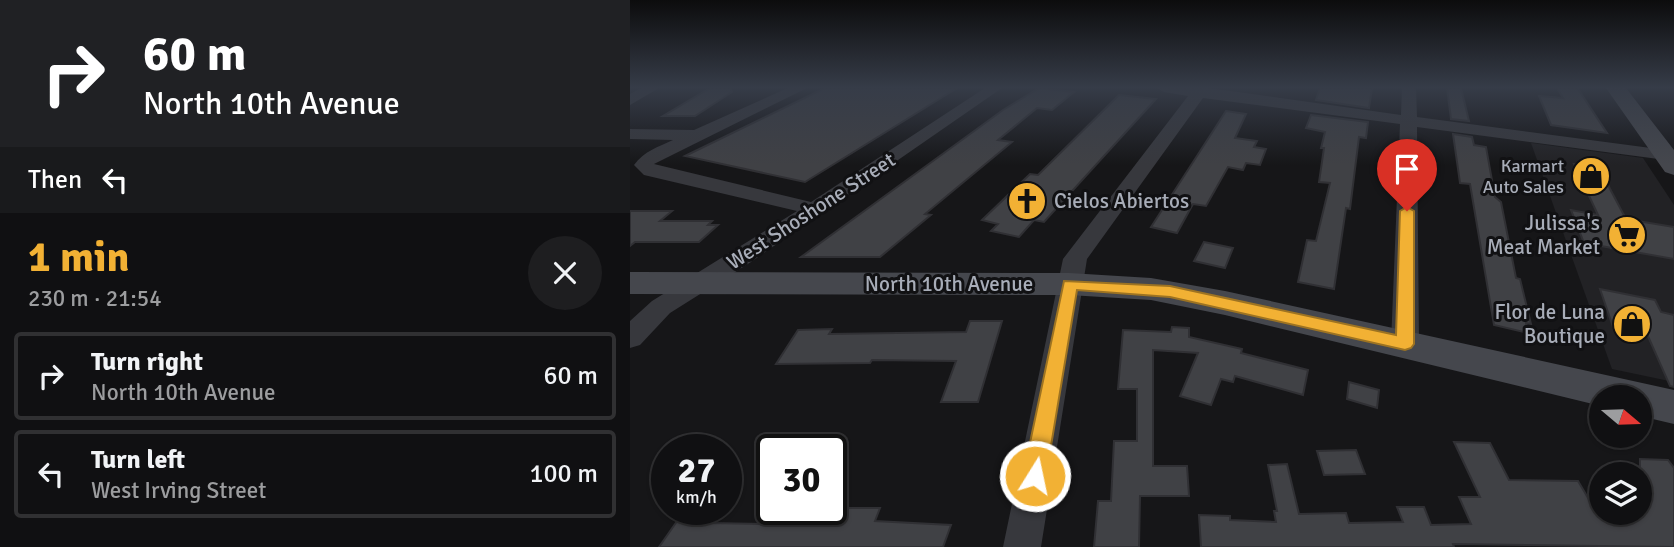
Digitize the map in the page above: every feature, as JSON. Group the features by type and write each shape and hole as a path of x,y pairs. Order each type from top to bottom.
{"street":[{"path":"744,114 652,156 643,165 651,171 814,209"},
{"name":"West Shoshone Street","path":"630,338 660,307 957,114"},
{"path":"1022,547 1075,259 1183,114"},
{"path":"1358,114 1670,161"},
{"path":"1405,344 1408,114"},
{"path":"1635,114 1670,161"},
{"path":"630,134 695,136"},
{"name":"North 10th Avenue","path":"630,283 1069,284 1170,292 1589,387"},
{"path":"1652,402 1674,407"}],"shaded area":[{"path":"1531,143 1643,158 1674,205 1674,382 1612,369"}],"building":[{"path":"667,114 699,114 695,116 663,116"},
{"path":"772,114 916,114 805,182 685,156"},
{"path":"998,114 1030,114 998,140 1012,142 925,214 931,215 880,257 801,257"},
{"path":"1100,114 1143,114 1044,222 1034,220 1019,237 991,231 998,224 982,220 1030,174 1038,175"},
{"path":"1224,114 1246,114 1235,138 1257,141 1254,147 1266,149 1260,165 1246,163 1243,170 1228,167 1206,206 1193,204 1177,233 1151,227"},
{"path":"1450,114 1467,114 1469,121 1451,119"},
{"path":"1546,114 1594,114 1607,133 1551,125"},
{"path":"1311,115 1368,122 1366,138 1359,137 1350,209 1346,208 1334,289 1298,282 1307,240 1316,241 1330,183 1319,182 1325,132 1306,128"},
{"path":"1453,134 1472,137 1474,145 1486,147 1495,197 1501,202 1516,278 1520,279 1531,324 1526,323 1528,333 1494,325 1470,184 1460,183"},
{"name":"Julissa's Meat Market","path":"1574,164 1599,168 1626,219 1674,227 1674,259 1584,243 1571,210 1598,215"},
{"path":"630,211 672,211 660,221 712,221 708,225 718,225 699,242 635,242 630,246"},
{"path":"1204,242 1233,248 1225,268 1194,261"},
{"path":"1600,289 1655,300 1661,312 1674,315 1674,387 1670,386 1647,334 1613,327"},
{"path":"970,321 1002,321 978,402 941,402 956,361 872,360 870,363 776,364 798,330 832,329 829,334 966,332"},
{"path":"1172,327 1189,328 1189,337 1242,349 1241,353 1308,370 1303,395 1235,376 1233,382 1221,379 1211,405 1180,396 1198,353 1153,350 1153,466 1187,466 1189,496 1140,496 1139,547 1094,547 1098,501 1111,501 1114,441 1137,441 1137,389 1118,389 1123,330 1171,332"},
{"path":"1349,382 1379,390 1377,408 1347,399"},
{"path":"1454,442 1490,443 1509,480 1578,481 1589,500 1589,525 1652,525 1652,462 1640,462 1640,459 1668,460 1674,468 1674,547 1453,544 1454,547 1201,547 1199,515 1230,516 1230,520 1276,522 1274,511 1277,511 1268,465 1287,464 1299,514 1346,513 1349,523 1403,522 1397,507 1424,507 1431,525 1471,524 1459,497 1480,497"},
{"path":"1356,450 1365,474 1324,475 1317,451"},
{"path":"847,508 880,508 875,521 951,525 943,547 659,547 674,525 847,525"}],"place":[{"name":"Karmart Auto Sales","path":"1591,176"},
{"name":"Cielos Abiertos","path":"1027,201"},
{"name":"Julissa's Meat Market","path":"1627,235"},
{"name":"Flor de Luna Boutique","path":"1632,324"}],"route":[{"path":"1035,476 1069,284 1131,287 1195,296 1405,344 1407,211"}]}
